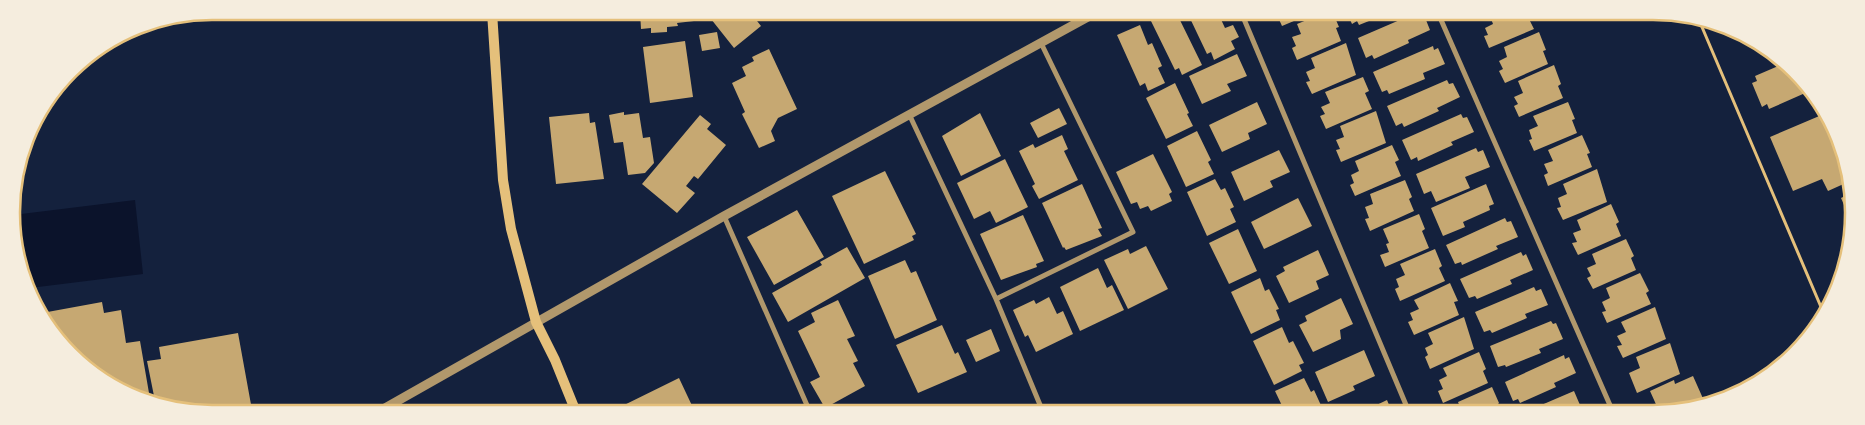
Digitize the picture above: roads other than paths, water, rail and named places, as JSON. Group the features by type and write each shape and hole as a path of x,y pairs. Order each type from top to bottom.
{"main road":[{"path":"493,20 504,180 511,229 536,322 555,360 573,405"}],"street":[{"path":"390,405 724,216 1082,20"},
{"path":"1244,20 1406,405"},
{"path":"1441,20 1610,405"},
{"path":"996,299 1133,232 1040,42"},
{"path":"909,114 996,299 1040,405"},
{"path":"724,216 807,405"}],"water":[{"path":"135,200 143,274 36,287 24,250 20,214"}]}
